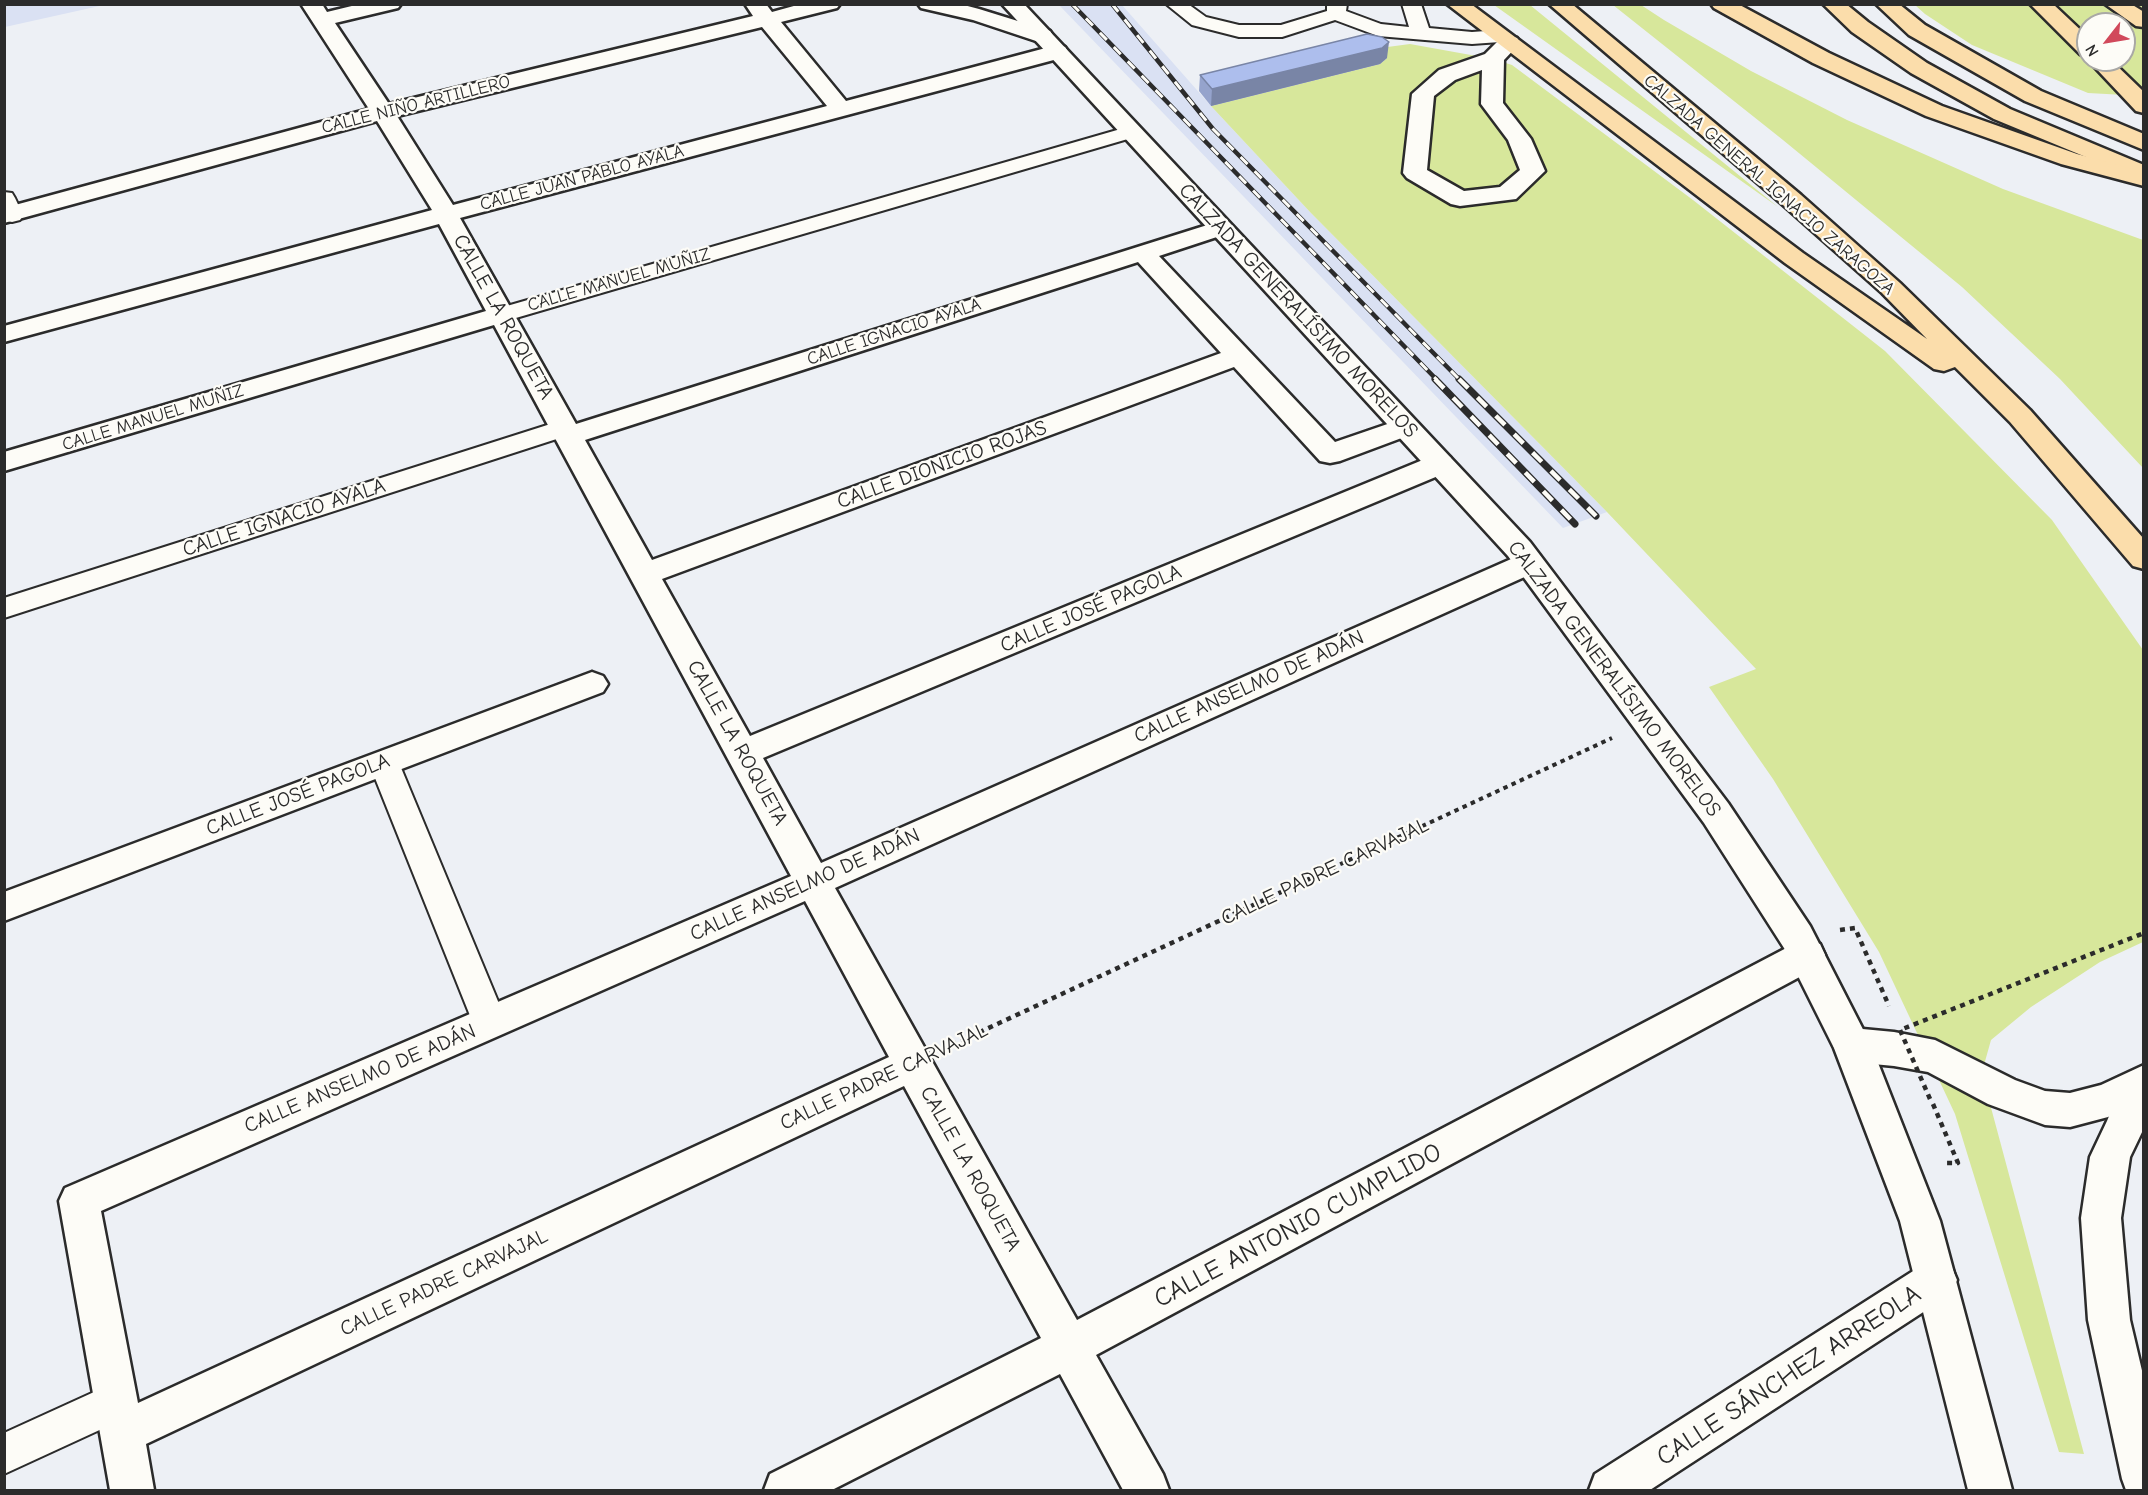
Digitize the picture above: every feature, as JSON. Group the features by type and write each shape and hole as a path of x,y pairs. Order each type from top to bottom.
{"main road":[{"path":"1457,4 1500,46 1794,258 2020,416"},
{"name":"CALZADA GENERAL IGNACIO ZARAGOZA","path":"1558,4 1809,214 1891,288 2020,416 2144,558"},
{"path":"1721,4 1821,58 1934,111 2059,156 2144,179"},
{"path":"1833,4 1860,27 1919,68 2002,114 2144,174"},
{"path":"1886,4 1917,30 2033,96 2144,143"},
{"path":"2040,4 2076,38"},
{"path":"2115,4 2144,21"},
{"path":"2111,72 2144,106"}],"street":[{"path":"316,12 390,4"},
{"name":"CALLE NIÑO ARTILLERO","path":"7,210 761,12 830,4"},
{"path":"928,4 979,15 1049,44"},
{"name":"CALZADA GENERALÍSIMO MORELOS","path":"1012,4 1519,549 1716,813 1807,955 1852,1045 1920,1221 1990,1491"},
{"name":"CALLE LA ROQUETA","path":"316,12 383,112 446,214 1147,1491"},
{"path":"761,12 842,110"},
{"name":"CALLE JUAN PABLO AYALA","path":"4,334 842,110 1049,44"},
{"path":"1500,46 1492,104 1519,139 1533,171 1507,194 1460,199 1415,173 1423,94 1447,75 1500,46"},
{"name":"CALLE IGNACIO AYALA","path":"566,432 1220,228"},
{"path":"1143,253 1330,454 1405,427"},
{"name":"CALLE MANUEL MUÑIZ","path":"4,462 501,315"},
{"name":"CALLE DIONICIO ROJAS","path":"644,574 1239,356"},
{"name":"CALLE JOSÉ PAGOLA","path":"742,753 1440,464"},
{"name":"CALLE ANSELMO DE ADÁN","path":"118,1418 79,1201 813,882 1529,563"},
{"name":"CALLE JOSÉ PAGOLA","path":"4,907 592,684"},
{"name":"CALLE ANTONIO CUMPLIDO","path":"786,1491 1068,1347 1807,955"},
{"path":"1852,1045 1894,1049 1935,1057 2002,1092 2045,1108 2070,1110 2108,1100 2144,1082"},
{"name":"CALLE PADRE CARVAJAL","path":"118,1418 912,1064"},
{"path":"2144,1097 2126,1121 2110,1157 2101,1218 2109,1320 2144,1479"},
{"name":"CALLE SÁNCHEZ ARREOLA","path":"1611,1491 1936,1280"},
{"path":"118,1418 132,1491"}],"lane":[{"path":"1175,4 1199,21 1239,31 1282,31 1337,9 1378,30 1472,38 1500,46"},
{"path":"1411,4 1421,33"},
{"name":"CALLE MANUEL MUÑIZ","path":"501,315 1131,132"},
{"name":"CALLE IGNACIO AYALA","path":"4,608 566,432"},
{"path":"384,763 490,1023"},
{"name":"CALLE PADRE CARVAJAL","path":"4,1454 118,1418"}],"path":[{"name":"CALLE PADRE CARVAJAL","path":"912,1064 1648,721"},
{"path":"1855,928 1891,1010"},
{"path":"1900,1030 2144,933"},
{"path":"1895,1020 1958,1163"}],"shaded area":[{"path":"5,5 104,5 5,27"},
{"path":"1059,5 1122,5 1211,106 1310,212 1607,512 1563,528"}],"green space":[{"path":"1494,5 1530,5 1778,207 1633,104"},
{"path":"1613,5 1641,5 1751,71 1847,120 2003,189 2143,240 2143,468 2060,379 1962,287 1783,140"},
{"path":"1915,5 2143,5 2143,96 2088,93 1972,45"},
{"path":"1410,44 1493,59 1512,65 1693,200 1885,351 2052,520 2143,650 2143,942 2100,962 2031,1007 1991,1040 1984,1065 1986,1089 2084,1454 2059,1452 1955,1114 1879,952 1773,779 1709,687 1756,669 1607,512 1310,212 1211,106 1380,64 1387,58 1365,50"}],"building":[{"path":"1367,34 1382,37 1389,42 1382,48 1212,89 1200,75"}],"railway":[{"path":"1072,4 1437,380"},
{"path":"1112,4 1213,129 1460,380"},
{"path":"1435,379 1575,524"},
{"path":"1460,380 1596,516"}]}
